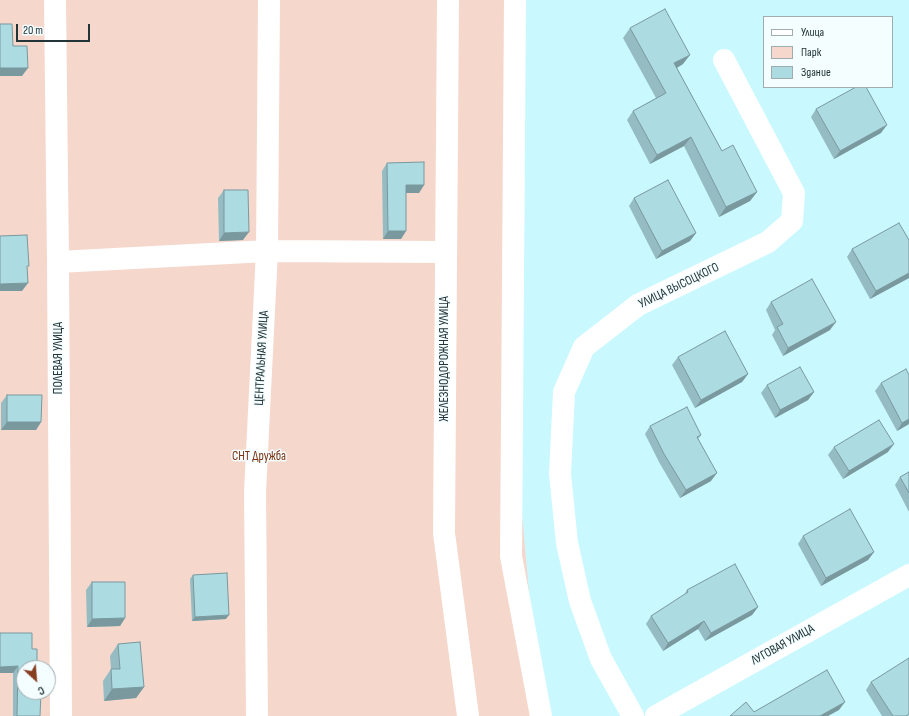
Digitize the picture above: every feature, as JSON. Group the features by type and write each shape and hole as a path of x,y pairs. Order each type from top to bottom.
{"street":[{"name":"ПОЛЕВАЯ УЛИЦА","path":"55,0 61,716"},
{"name":"ЦЕНТРАЛЬНАЯ УЛИЦА","path":"257,716 255,492 267,251 269,0"},
{"name":"ЖЕЛЕЗНОДОРОЖНАЯ УЛИЦА","path":"448,0 444,533 468,716"},
{"path":"515,0 511,556 541,716"},
{"name":"УЛИЦА ВЫСОЦКОГО","path":"633,716 601,659 580,601 567,543 560,474 564,392 584,347 638,305 768,242 792,221 794,193 724,60"},
{"path":"58,262 267,251 445,252"},
{"name":"ЛУГОВАЯ УЛИЦА","path":"656,716 909,575"}],"green space":[{"name":"СНТ Дружба","path":"0,0 516,0 519,481 531,615 550,716 0,716"}],"building":[{"path":"665,9 690,55 674,63 722,151 733,145 757,192 726,207 691,137 657,155 633,111 666,93 630,28"},
{"path":"0,24 12,24 13,46 27,46 28,68 0,68"},
{"path":"854,88 867,88 887,125 840,151 816,109"},
{"path":"424,162 424,185 406,185 406,231 388,231 387,163"},
{"path":"668,180 696,233 662,251 634,198"},
{"path":"224,190 248,190 249,232 224,233"},
{"path":"899,223 909,240 909,273 876,291 852,249"},
{"path":"27,235 29,266 27,266 28,283 0,284 0,236"},
{"path":"812,279 836,322 788,348 777,327 783,324 771,302"},
{"path":"725,331 748,374 701,400 678,357"},
{"path":"800,367 814,392 780,410 767,385"},
{"path":"906,369 909,375 909,419 902,423 881,383"},
{"path":"7,395 42,395 41,422 7,422"},
{"path":"687,407 701,435 697,437 717,473 686,490 664,454 650,426"},
{"path":"879,420 894,444 849,471 834,447"},
{"path":"909,472 909,493 900,477"},
{"path":"850,509 874,552 826,578 803,536"},
{"path":"735,564 758,607 711,633 704,621 668,643 651,616 688,592 687,590"},
{"path":"227,573 229,615 195,617 193,575"},
{"path":"92,582 125,582 125,618 92,619"},
{"path":"0,633 32,633 32,649 37,649 37,660 16,660 16,666 0,667"},
{"path":"140,642 144,687 112,689 111,669 120,669 118,644"},
{"path":"909,658 909,714 906,716 893,716 871,682"},
{"path":"827,670 845,702 820,716 730,716 746,702 754,712"},
{"path":"17,700 41,700 40,716 17,716"}]}
